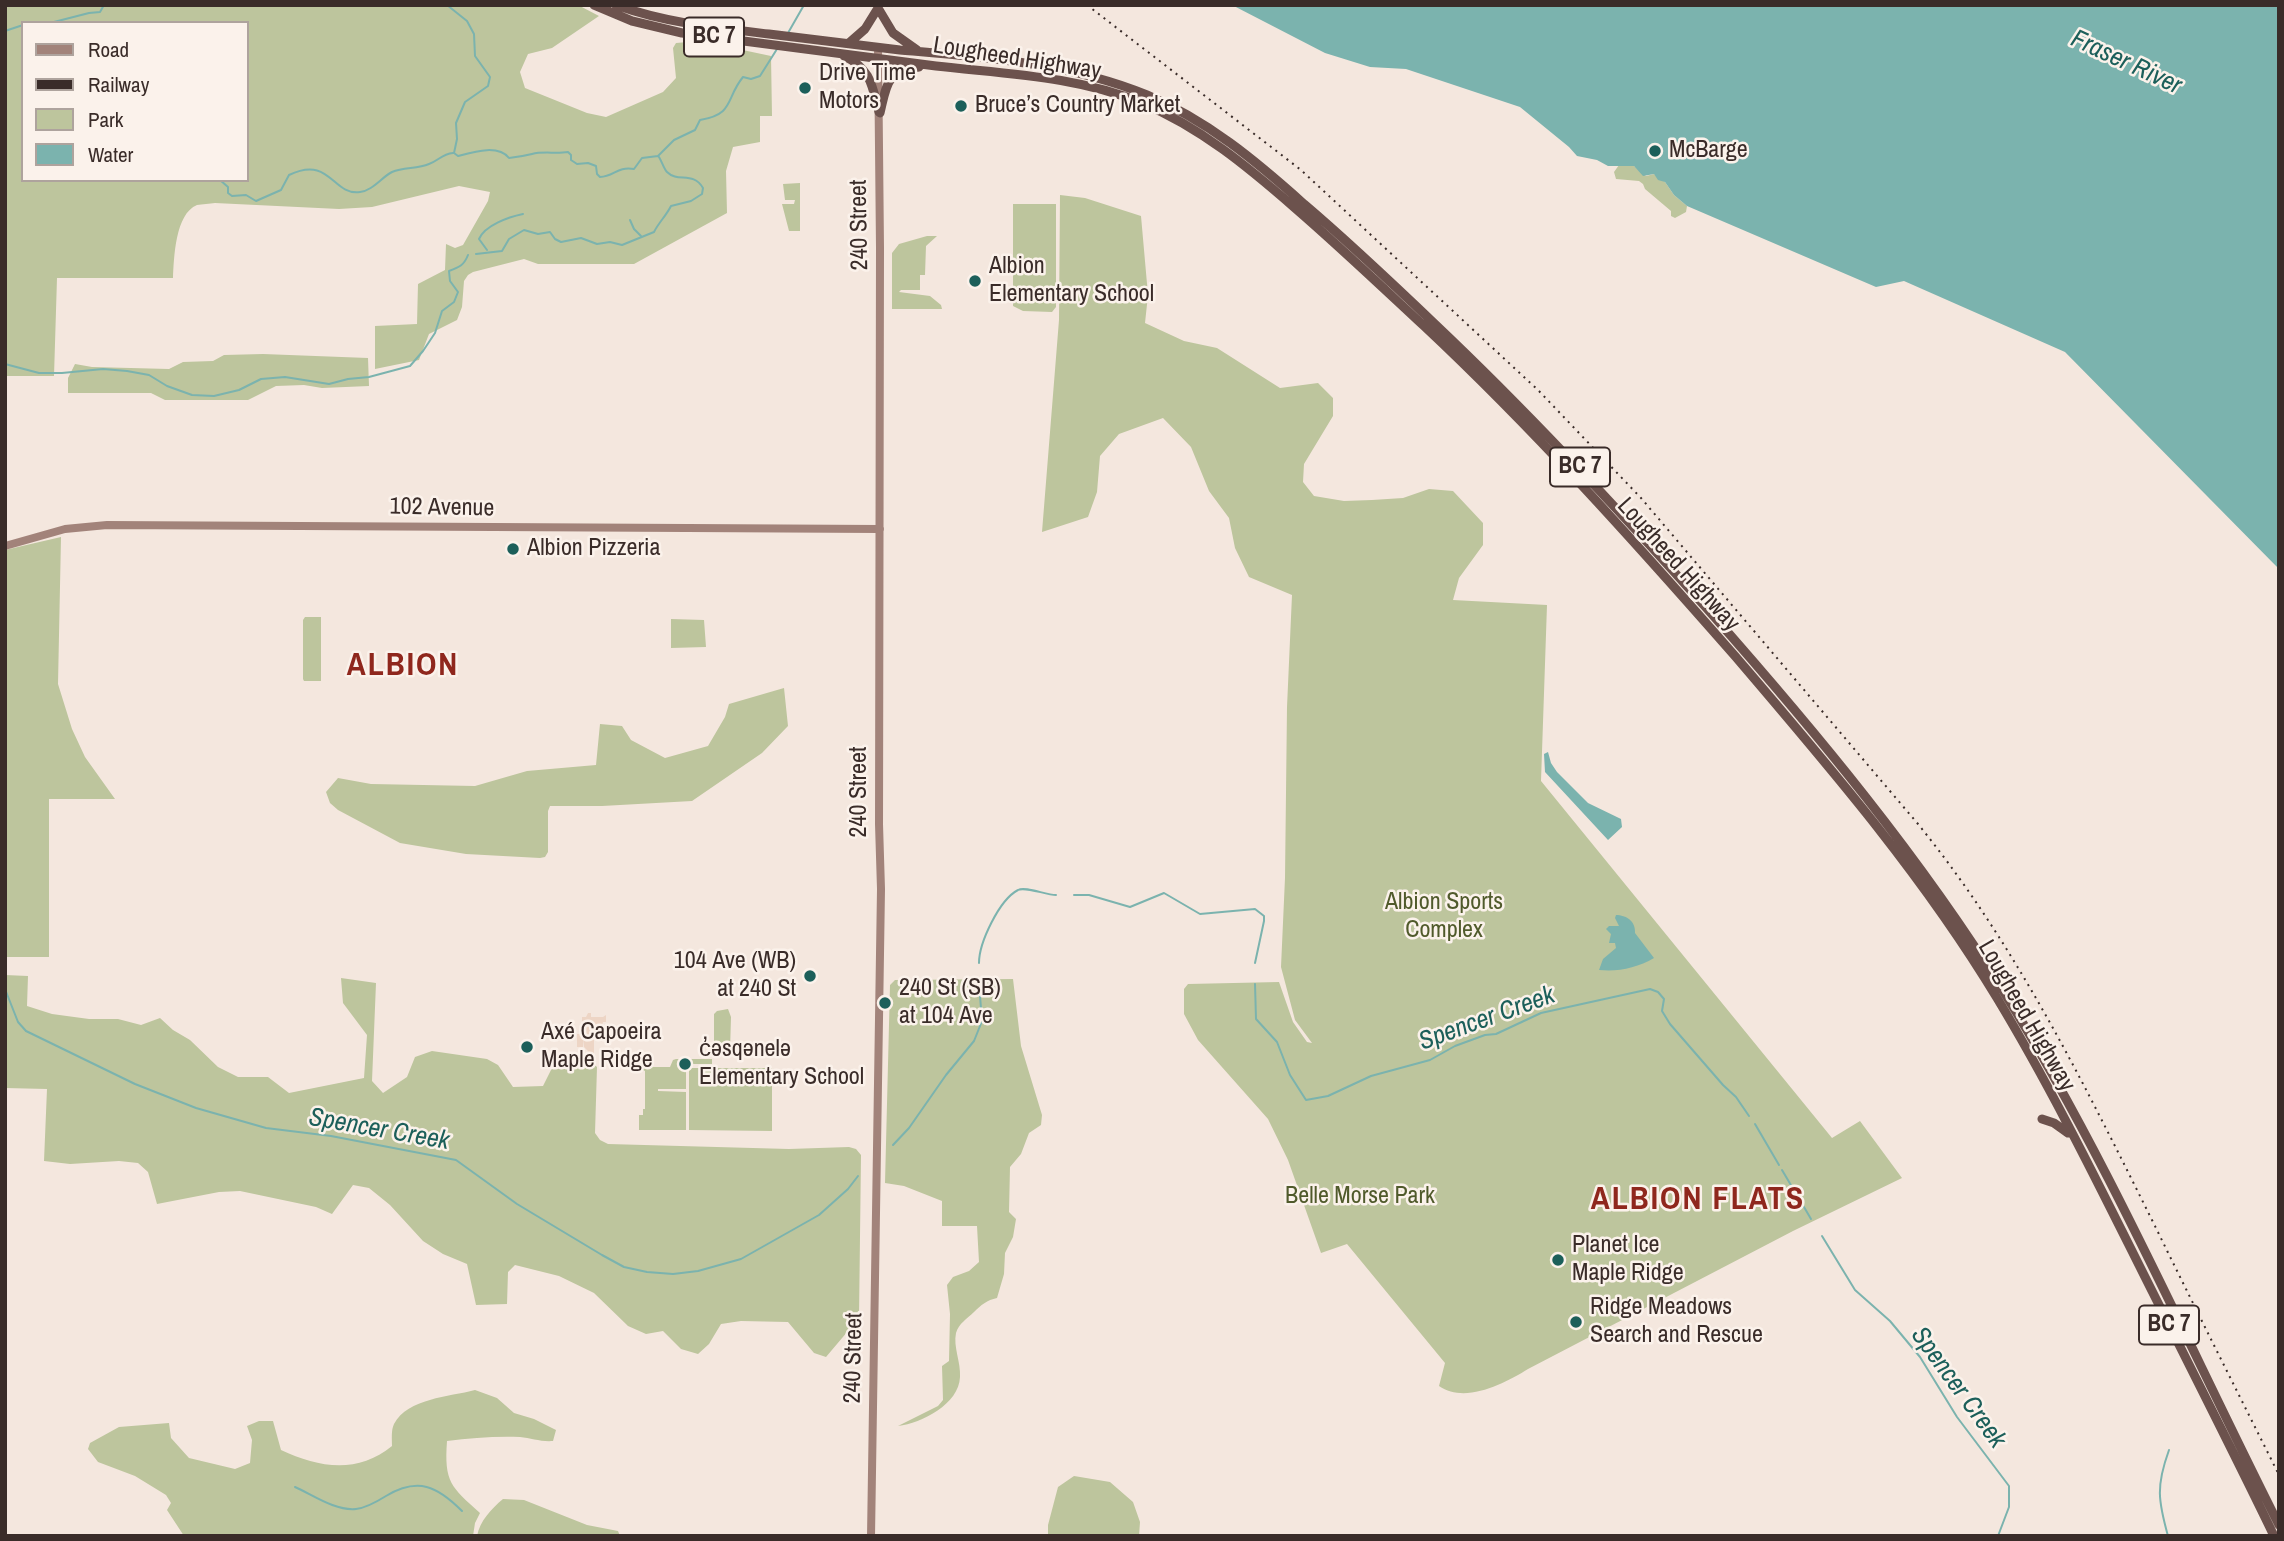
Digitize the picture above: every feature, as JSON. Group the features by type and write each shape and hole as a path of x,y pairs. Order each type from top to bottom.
{"highway":[{"name":"Lougheed Highway","path":"594,5 619,17 656,27 839,54 1043,78 1103,90 1141,103 1184,123 1236,158 1343,250 1527,427 1686,601 1796,727 1892,846 1997,998 2073,1137 2274,1536"},
{"name":"Lougheed Highway","path":"616,5 644,15 698,26 1033,65 1124,86 1171,106 1222,135 1348,242 1494,379 1580,468 1760,670 1853,780 1899,840 1971,942 2074,1112 2279,1525"},
{"path":"849,43 865,29 878,8 893,33 919,51"},
{"path":"839,54 864,69 872,84 880,113"},
{"path":"880,113 886,85 896,72 931,65"},
{"path":"2042,1119 2062,1128 2073,1137"}],"main road":[{"name":"240 Street","path":"872,1536 881,929 878,47"},
{"name":"102 Avenue","path":"5,546 65,529 107,525 880,529"}],"green space":[{"path":"5,5 578,5 599,16 552,48 528,54 520,72 525,88 587,113 606,117 663,92 676,78 673,48 676,43 700,41 771,56 772,116 760,116 760,142 733,147 726,171 727,213 634,264 538,264 524,259 473,272 464,281 462,307 457,320 429,334 419,360 375,369 375,326 417,324 418,284 445,270 446,244 455,248 463,245 488,201 490,192 459,186 372,207 339,209 215,203 197,205 184,217 180,227 173,278 57,278 54,376 5,376"},
{"path":"1619,165 1634,166 1646,176 1654,174 1687,206 1686,212 1675,218 1639,181 1616,179 1614,172"},
{"path":"800,183 800,231 789,231 782,204 794,204 795,200 785,200 783,184"},
{"path":"1060,195 1085,198 1141,216 1148,295 1145,323 1184,341 1217,348 1280,388 1318,383 1333,398 1333,416 1304,464 1303,482 1314,496 1344,501 1372,500 1403,498 1429,489 1453,491 1483,523 1483,545 1459,578 1453,600 1547,605 1541,781 1832,1138 1860,1121 1902,1178 1793,1231 1508,1381 1472,1392 1449,1391 1439,1386 1445,1363 1347,1244 1321,1253 1288,1160 1268,1119 1198,1040 1184,1014 1184,989 1188,984 1279,982 1293,1022 1307,1042 1312,1043 1295,1020 1281,967 1292,595 1249,577 1235,548 1229,518 1209,491 1191,447 1163,418 1119,434 1100,456 1097,492 1088,517 1042,532 1059,320"},
{"path":"1013,204 1056,204 1056,307 1052,312 1023,311 1013,306"},
{"path":"937,236 926,246 925,275 920,275 920,290 899,292 930,296 942,309 892,309 892,253 899,244"},
{"path":"224,355 368,358 369,386 276,386 248,400 165,400 151,393 68,393 68,378 75,364 169,369 183,362 213,361"},
{"path":"61,537 58,684 72,729 85,757 115,799 49,799 49,957 5,957 5,550"},
{"path":"305,617 321,617 321,681 303,679"},
{"path":"671,619 704,620 706,647 671,648"},
{"path":"784,688 788,726 762,753 692,801 550,806 548,852 545,857 466,854 400,843 338,810 330,803 326,792 338,778 371,784 475,786 527,771 596,765 600,724 622,726 631,740 665,758 708,746 725,717 729,704"},
{"path":"5,975 28,976 27,1006 52,1014 89,1019 118,1019 141,1025 160,1018 190,1040 218,1067 238,1077 268,1077 289,1093 364,1078 367,1035 343,1003 341,978 376,983 372,1081 383,1093 407,1077 415,1057 432,1051 487,1059 498,1065 513,1087 543,1086 551,1070 561,1059 587,1059 597,1067 595,1133 600,1140 608,1144 856,1149 861,1155 859,1318 826,1357 814,1353 788,1322 741,1321 721,1324 709,1344 698,1354 681,1349 663,1331 646,1334 628,1326 594,1293 559,1276 515,1265 508,1272 507,1304 476,1305 467,1264 443,1254 423,1241 390,1205 369,1188 353,1185 332,1214 316,1207 240,1191 219,1192 157,1204 148,1172 138,1163 119,1161 70,1164 44,1161 47,1089 5,1088"},
{"path":"1013,979 1021,1046 1042,1115 1041,1125 1029,1133 1021,1154 1010,1167 1009,1212 1016,1219 1013,1237 1005,1253 1004,1274 997,1298 982,1305 957,1330 955,1344 960,1377 953,1396 938,1411 918,1421 898,1426 938,1406 943,1400 942,1366 949,1361 950,1314 947,1285 953,1277 969,1271 979,1262 977,1226 942,1226 942,1201 904,1186 885,1183 890,985 895,980"},
{"path":"728,1009 731,1017 730,1051 723,1056 714,1056 714,1014"},
{"path":"676,1059 712,1059 712,1064 686,1064 686,1089 658,1089 686,1092 686,1130 639,1130 639,1115 643,1115 645,1109 643,1067 670,1067"},
{"path":"689,1068 772,1068 772,1131 689,1130"},
{"path":"475,1390 497,1398 514,1413 556,1430 553,1441 511,1437 447,1441 448,1475 456,1490 480,1513 473,1536 184,1536 167,1510 171,1503 166,1495 135,1476 98,1462 88,1449 90,1443 119,1427 169,1423 171,1438 189,1458 235,1469 250,1463 252,1440 247,1426 259,1421 273,1421 281,1450 324,1464 352,1464 366,1461 392,1446 394,1424 400,1415 409,1409 430,1400"},
{"path":"1074,1476 1110,1482 1133,1502 1140,1522 1139,1536 1048,1536 1048,1525 1058,1487"},
{"path":"503,1499 524,1500 587,1525 618,1531 620,1536 477,1536 487,1516"}],"shaded area":[{"path":"591,1013 591,1017 606,1015 606,1022 603,1022 600,1032 594,1037 594,1057 584,1047 584,1039 583,1047 577,1047 577,1034 582,1034 582,1017 586,1017"}],"water":[{"name":"Fraser River","path":"1232,5 2279,5 2279,569 2065,352 1904,281 1876,287 1687,206 1654,174 1643,176 1634,166 1608,166 1597,160 1577,156 1520,107 1406,69 1370,67 1325,53"},
{"path":"1548,752 1557,772 1588,803 1621,819 1622,827 1608,840 1545,772 1544,754"},
{"path":"1616,915 1632,922 1635,933 1654,958 1627,968 1599,970 1603,959 1616,948 1615,943 1609,943 1611,934 1606,929 1609,926 1619,926"}],"waterway":[{"path":"58,21 100,12 104,5"},
{"path":"447,5 467,21 474,34 475,56 490,77 488,86 465,102 456,123 454,153 458,156 492,150 509,158 536,153 568,152 571,160 577,164 588,163 596,166 600,177 623,169 634,169 642,158 658,156 674,140 695,130 700,120 719,114 728,104 743,77 751,79 760,76 777,49"},
{"path":"788,33 804,5"},
{"path":"5,31 21,26"},
{"path":"222,182 232,196 246,195 256,201 281,190 289,175 303,170 314,170 351,192 360,192 369,189 392,172 424,166 453,153"},
{"path":"476,254 502,251 509,239 524,230 538,234 550,232 561,242 581,238 597,244 610,242 622,245 654,232 671,206 691,201 702,194 703,188 695,180 671,175 659,157"},
{"path":"487,250 479,239 482,234 492,226 523,214"},
{"path":"630,220 641,236"},
{"path":"5,364 39,373 103,369 127,371 149,375 167,386 192,395 214,396 239,390 261,379 285,377 329,384 369,377 410,366 423,351 435,333 442,311 454,302 458,292 450,281 449,271 461,265 468,255"},
{"name":"Spencer Creek","path":"979,963 982,945 991,923 1011,895 1021,889 1056,895"},
{"name":"Spencer Creek","path":"1074,895 1089,895 1130,907 1164,893 1200,914 1255,909 1264,916 1255,963"},
{"name":"Spencer Creek","path":"893,1145 909,1128 974,1041 982,1021 979,983"},
{"name":"Spencer Creek","path":"1255,984 1256,1019 1277,1042 1290,1075 1306,1100 1328,1096 1371,1076 1430,1060 1455,1046 1485,1035 1496,1034 1541,1013 1650,989 1658,992 1664,999 1662,1011 1670,1024 1736,1097 1749,1116"},
{"name":"Spencer Creek","path":"5,989 18,1022 26,1031 135,1084 196,1108 266,1128 331,1136 456,1160 517,1204 624,1267 673,1274 698,1271 741,1259 819,1215 848,1189 858,1176"},
{"name":"Spencer Creek","path":"1755,1124 1779,1165"},
{"name":"Spencer Creek","path":"1782,1170 1801,1202"},
{"name":"Spencer Creek","path":"1804,1207 1811,1219"},
{"name":"Spencer Creek","path":"1822,1236 1855,1290 1890,1321 1920,1357 1957,1417 2009,1486 2009,1507 1998,1536"},
{"path":"2168,1536 2162,1512 2160,1484 2169,1450"},
{"path":"295,1487 332,1505 348,1509 367,1506 397,1490 427,1487 444,1495 462,1511"}],"railway":[{"path":"1087,5 1301,170 1538,390 1641,498 1918,824 1987,918 2047,1017 2102,1120 2279,1475"}],"place":[{"name":"Drive Time Motors","path":"805,88"},
{"name":"Bruce’s Country Market","path":"961,106"},
{"name":"McBarge","path":"1655,151"},
{"name":"Albion Elementary School","path":"975,281"},
{"name":"Albion Pizzeria","path":"513,549"},
{"name":"104 Ave (WB) at 240 St","path":"810,976"},
{"name":"240 St (SB) at 104 Ave","path":"885,1003"},
{"name":"Axé Capoeira Maple Ridge","path":"527,1047"},
{"name":"c̓əsqənelə Elementary School","path":"685,1064"},
{"name":"Planet Ice Maple Ridge","path":"1558,1260"},
{"name":"Ridge Meadows Search and Rescue","path":"1576,1322"}],"district":[{"name":"ALBION","path":"403,666"},
{"name":"ALBION FLATS","path":"1698,1200"}],"park label":[{"name":"Albion Sports Complex","path":"1444,917"},
{"name":"Belle Morse Park","path":"1360,1197"}]}
